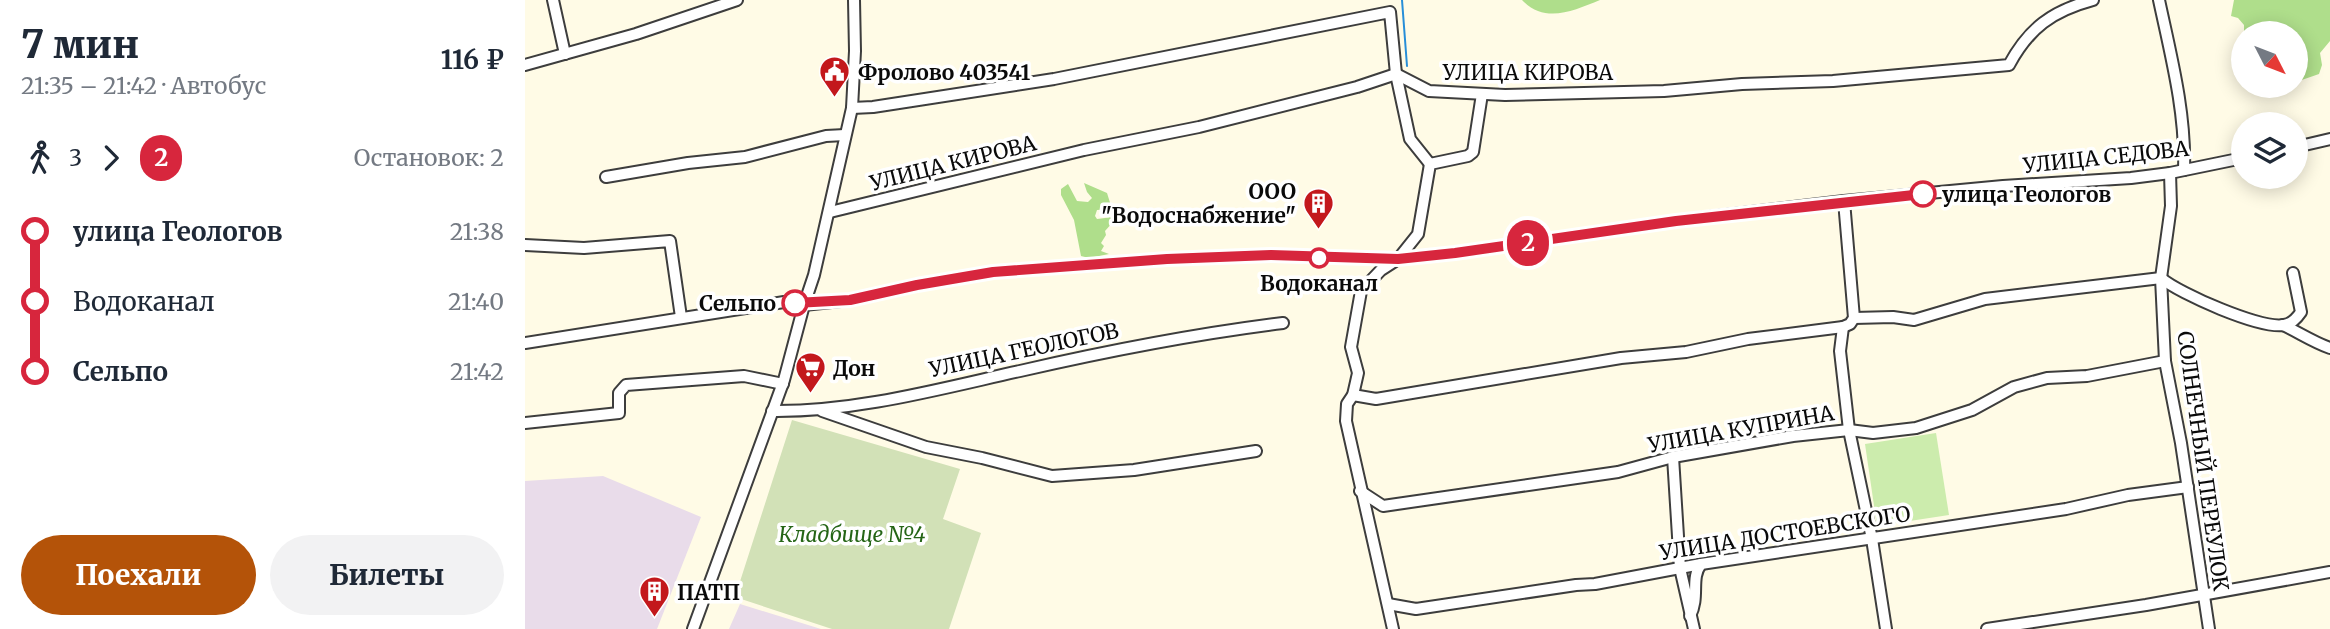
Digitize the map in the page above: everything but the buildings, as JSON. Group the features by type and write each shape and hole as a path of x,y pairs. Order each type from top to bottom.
{"street":[{"path":"553,0 565,54"},
{"path":"525,65 636,34 737,0"},
{"path":"693,629 783,384 814,275 852,108 854,0"},
{"name":"УЛИЦА КИРОВА","path":"830,212 1084,150 1199,127 1357,87 1396,74 1429,91 1482,94 1664,91 1742,84 1833,81 2009,65 2021,41 2033,30 2055,15 2093,0"},
{"path":"2159,0 2178,93 2185,141 2185,170"},
{"path":"852,108 1054,79 1389,12 1396,74 1410,139 1430,164 1418,234 1398,259"},
{"path":"1430,164 1468,156 1473,152 1482,94"},
{"path":"606,177 745,156 827,136 845,135"},
{"path":"2308,144 2330,139"},
{"name":"УЛИЦА СЕДОВА","path":"525,343 784,302 804,305 850,300 993,272 1167,259 1271,255 1378,265 1398,259 1676,221 1844,201 2170,173 2231,160"},
{"name":"СОЛНЕЧНЫЙ ПЕРЕУЛОК","path":"2170,173 2171,206 2161,278 2165,360 2209,629"},
{"path":"1353,395 1376,399 1621,358 1686,352 1748,339 1843,327 1850,324 1854,318 1844,201"},
{"path":"525,245 585,248 670,241 681,317"},
{"path":"1378,265 1361,291 1351,347 1358,373 1353,395 1347,404 1346,421 1393,629"},
{"path":"2283,325 2296,319 2301,312 2293,273"},
{"path":"1854,318 1893,317 1915,320 1986,299 2161,278 2173,289 2216,308 2283,325 2330,348"},
{"name":"УЛИЦА ГЕОЛОГОВ","path":"772,411 820,411 1211,332 1283,323"},
{"path":"1843,327 1840,351 1849,430 1872,538 1886,629"},
{"name":"УЛИЦА КУПРИНА","path":"1383,506 1618,472 1673,457 1793,436 1849,430 1873,433 1916,428 1972,410 2014,387 2047,378 2087,376 2165,360"},
{"path":"525,423 619,412 619,393 626,385 744,376 783,384"},
{"path":"820,411 926,447 1052,476 1134,470 1256,451"},
{"path":"1673,457 1680,568 1694,629"},
{"name":"УЛИЦА ДОСТОЕВСКОГО","path":"1388,604 1416,609 1427,608 1595,584 1701,564 2066,509 2128,495 2188,488"},
{"path":"1360,491 1383,506 1367,522"},
{"path":"1688,629 1696,604 1695,577 1701,564"},
{"path":"1987,629 2330,572"}],"shaded area":[{"name":"ПАТП","path":"603,476 701,517 657,629 525,629 525,481"},
{"path":"740,604 821,629 729,629"}],"green space":[{"path":"1522,0 1600,0 1570,11 1550,13 1540,12"},
{"path":"2234,0 2330,0 2330,41 2320,53 2322,65 2319,74 2308,78 2308,21 2241,21 2231,16"},
{"path":"1084,183 1107,193 1112,209 1097,210 1095,216 1097,219 1113,217 1101,243 1104,246 1101,251 1109,254 1089,258 1081,256 1074,220 1061,195 1061,189 1068,184 1077,201 1088,202 1092,198"},
{"name":"Кладбище №4","path":"792,420 960,469 943,519 981,533 949,629 832,629 735,597"},
{"path":"1936,433 1949,515 1877,526 1865,444"}],"waterway":[{"path":"1402,0 1407,66"}],"bus line":[{"name":"2","path":"795,303 804,305 850,300 993,272 1167,259 1271,255 1398,259 1676,221 1923,194"}],"place":[{"name":"Фролово 403541","path":"835,99"},
{"name":"улица Геологов","path":"1923,194"},
{"name":"ООО \"Водоснабжение\"","path":"1319,230"},
{"name":"Водоканал","path":"1319,258"},
{"name":"Сельпо","path":"795,303"},
{"name":"Дон","path":"810,395"},
{"name":"ПАТП","path":"654,619"}]}
